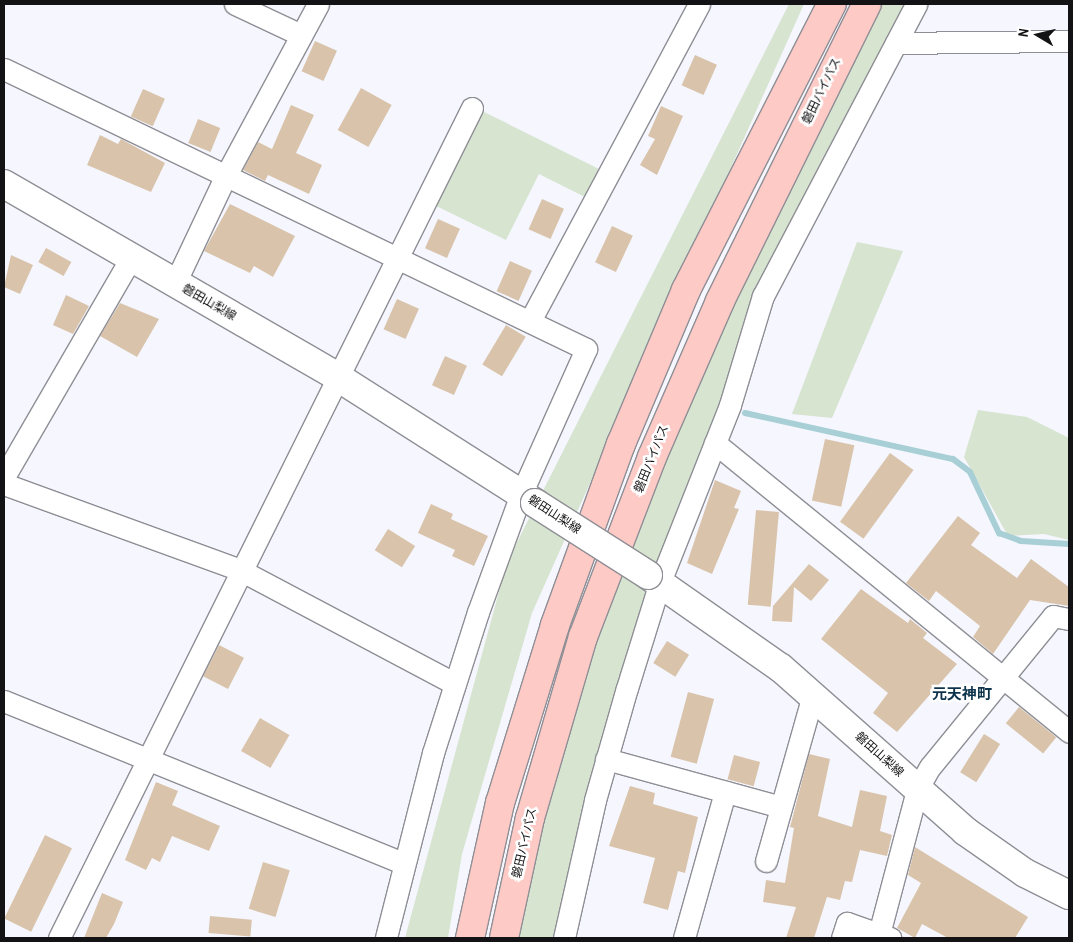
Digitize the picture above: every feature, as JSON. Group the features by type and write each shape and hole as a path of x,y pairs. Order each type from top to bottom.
{"highway":[{"path":"470,938 500,804 555,625 621,444 686,290 832,4"},
{"name":"磐田バイパス","path":"504,938 530,818 580,646 638,493 720,301 866,4"}],"main road":[{"name":"磐田山梨線","path":"4,184 336,376 654,578 813,695 917,790 1025,873 1069,895"}],"street":[{"path":"235,4 302,35"},
{"path":"175,283 225,177 318,4"},
{"path":"531,319 699,4"},
{"path":"564,938 606,759 654,578 716,443 763,296 916,4"},
{"path":"896,43 1069,42"},
{"path":"4,69 225,177 531,319 586,349 455,684 404,862 386,938"},
{"path":"59,938 336,376 472,108"},
{"path":"4,476 131,258"},
{"path":"716,443 1069,732"},
{"path":"4,484 240,570 455,684"},
{"path":"842,938 847,923 884,936 917,790 1053,616 1069,619"},
{"path":"766,861 813,695"},
{"path":"4,701 404,862"},
{"path":"606,759 782,807"},
{"path":"684,938 725,792"}],"green space":[{"path":"789,4 804,4 532,613 462,854 448,938 405,938 507,562"},
{"path":"867,4 916,4 800,226 736,382 600,781 574,938 514,938 596,601"},
{"path":"478,109 601,170 587,198 539,174 506,240 432,204"},
{"path":"857,242 903,251 832,418 792,414"},
{"path":"978,410 1027,417 1069,438 1069,540 1044,534 1008,536 964,457"}],"building":[{"path":"315,41 337,51 324,81 302,71"},
{"path":"695,55 717,65 704,95 682,85"},
{"path":"361,88 392,105 368,147 338,130"},
{"path":"143,89 165,99 153,126 131,116"},
{"path":"291,105 314,115 296,153 322,165 309,194 268,175 265,181 243,170 258,142 272,149"},
{"path":"661,106 683,116 657,175 640,165 655,139 648,136"},
{"path":"198,119 220,128 211,152 188,143"},
{"path":"100,135 118,144 121,139 165,163 151,192 87,165"},
{"path":"542,199 564,209 551,239 529,229"},
{"path":"230,204 295,236 273,277 254,266 250,273 204,251"},
{"path":"438,219 460,229 447,258 425,248"},
{"path":"612,226 633,236 616,272 595,262"},
{"path":"46,248 71,262 64,276 38,262"},
{"path":"11,255 33,265 20,294 4,287"},
{"path":"510,261 532,271 519,301 497,291"},
{"path":"66,295 89,306 73,334 53,325"},
{"path":"397,299 419,309 406,339 384,329"},
{"path":"120,303 159,319 137,357 100,336"},
{"path":"506,325 526,337 502,376 482,364"},
{"path":"445,356 467,366 454,395 432,385"},
{"path":"825,439 854,445 841,507 812,501"},
{"path":"890,453 913,470 863,539 840,522"},
{"path":"715,480 741,491 734,508 739,509 712,574 687,563"},
{"path":"431,504 453,514 451,519 488,536 474,566 452,556 455,550 418,533"},
{"path":"756,510 779,512 771,607 748,605"},
{"path":"958,516 980,533 971,545 1017,578 1031,559 1069,587 1069,606 1030,600 993,654 973,637 980,626 936,591 929,601 906,583"},
{"path":"388,529 415,546 402,567 375,550"},
{"path":"809,564 829,580 811,601 794,587 792,622 772,621 773,606"},
{"path":"861,589 908,623 910,619 927,633 923,638 957,664 897,732 873,713 888,693 821,639"},
{"path":"667,641 689,655 675,677 653,663"},
{"path":"219,645 244,658 228,689 203,676"},
{"path":"688,692 714,699 697,764 671,757"},
{"path":"1019,707 1056,737 1043,754 1006,723"},
{"path":"260,718 289,735 270,768 241,751"},
{"path":"984,734 1000,744 976,782 960,772"},
{"path":"809,754 830,759 818,816 852,827 860,790 887,796 880,831 892,835 887,856 860,850 852,882 845,881 840,900 827,897 814,938 786,938 796,907 763,902 766,880 785,883 794,828 790,827"},
{"path":"734,755 760,762 754,786 728,779"},
{"path":"156,782 178,791 172,805 220,826 209,851 172,836 160,862 152,858 146,870 125,860"},
{"path":"630,786 655,793 653,804 698,817 685,873 678,871 668,910 643,903 655,858 609,846"},
{"path":"45,835 72,848 31,932 4,919"},
{"path":"915,847 1028,917 1015,938 948,938 922,924 915,938 897,928 921,883 908,875"},
{"path":"263,862 290,870 275,917 249,909"},
{"path":"102,893 123,902 106,938 84,938"},
{"path":"210,916 252,920 250,937 209,933"}],"waterway":[{"path":"745,413 953,459 970,472 999,533 1021,541 1069,544"}],"district":[{"name":"元天神町","path":"962,694"}]}
